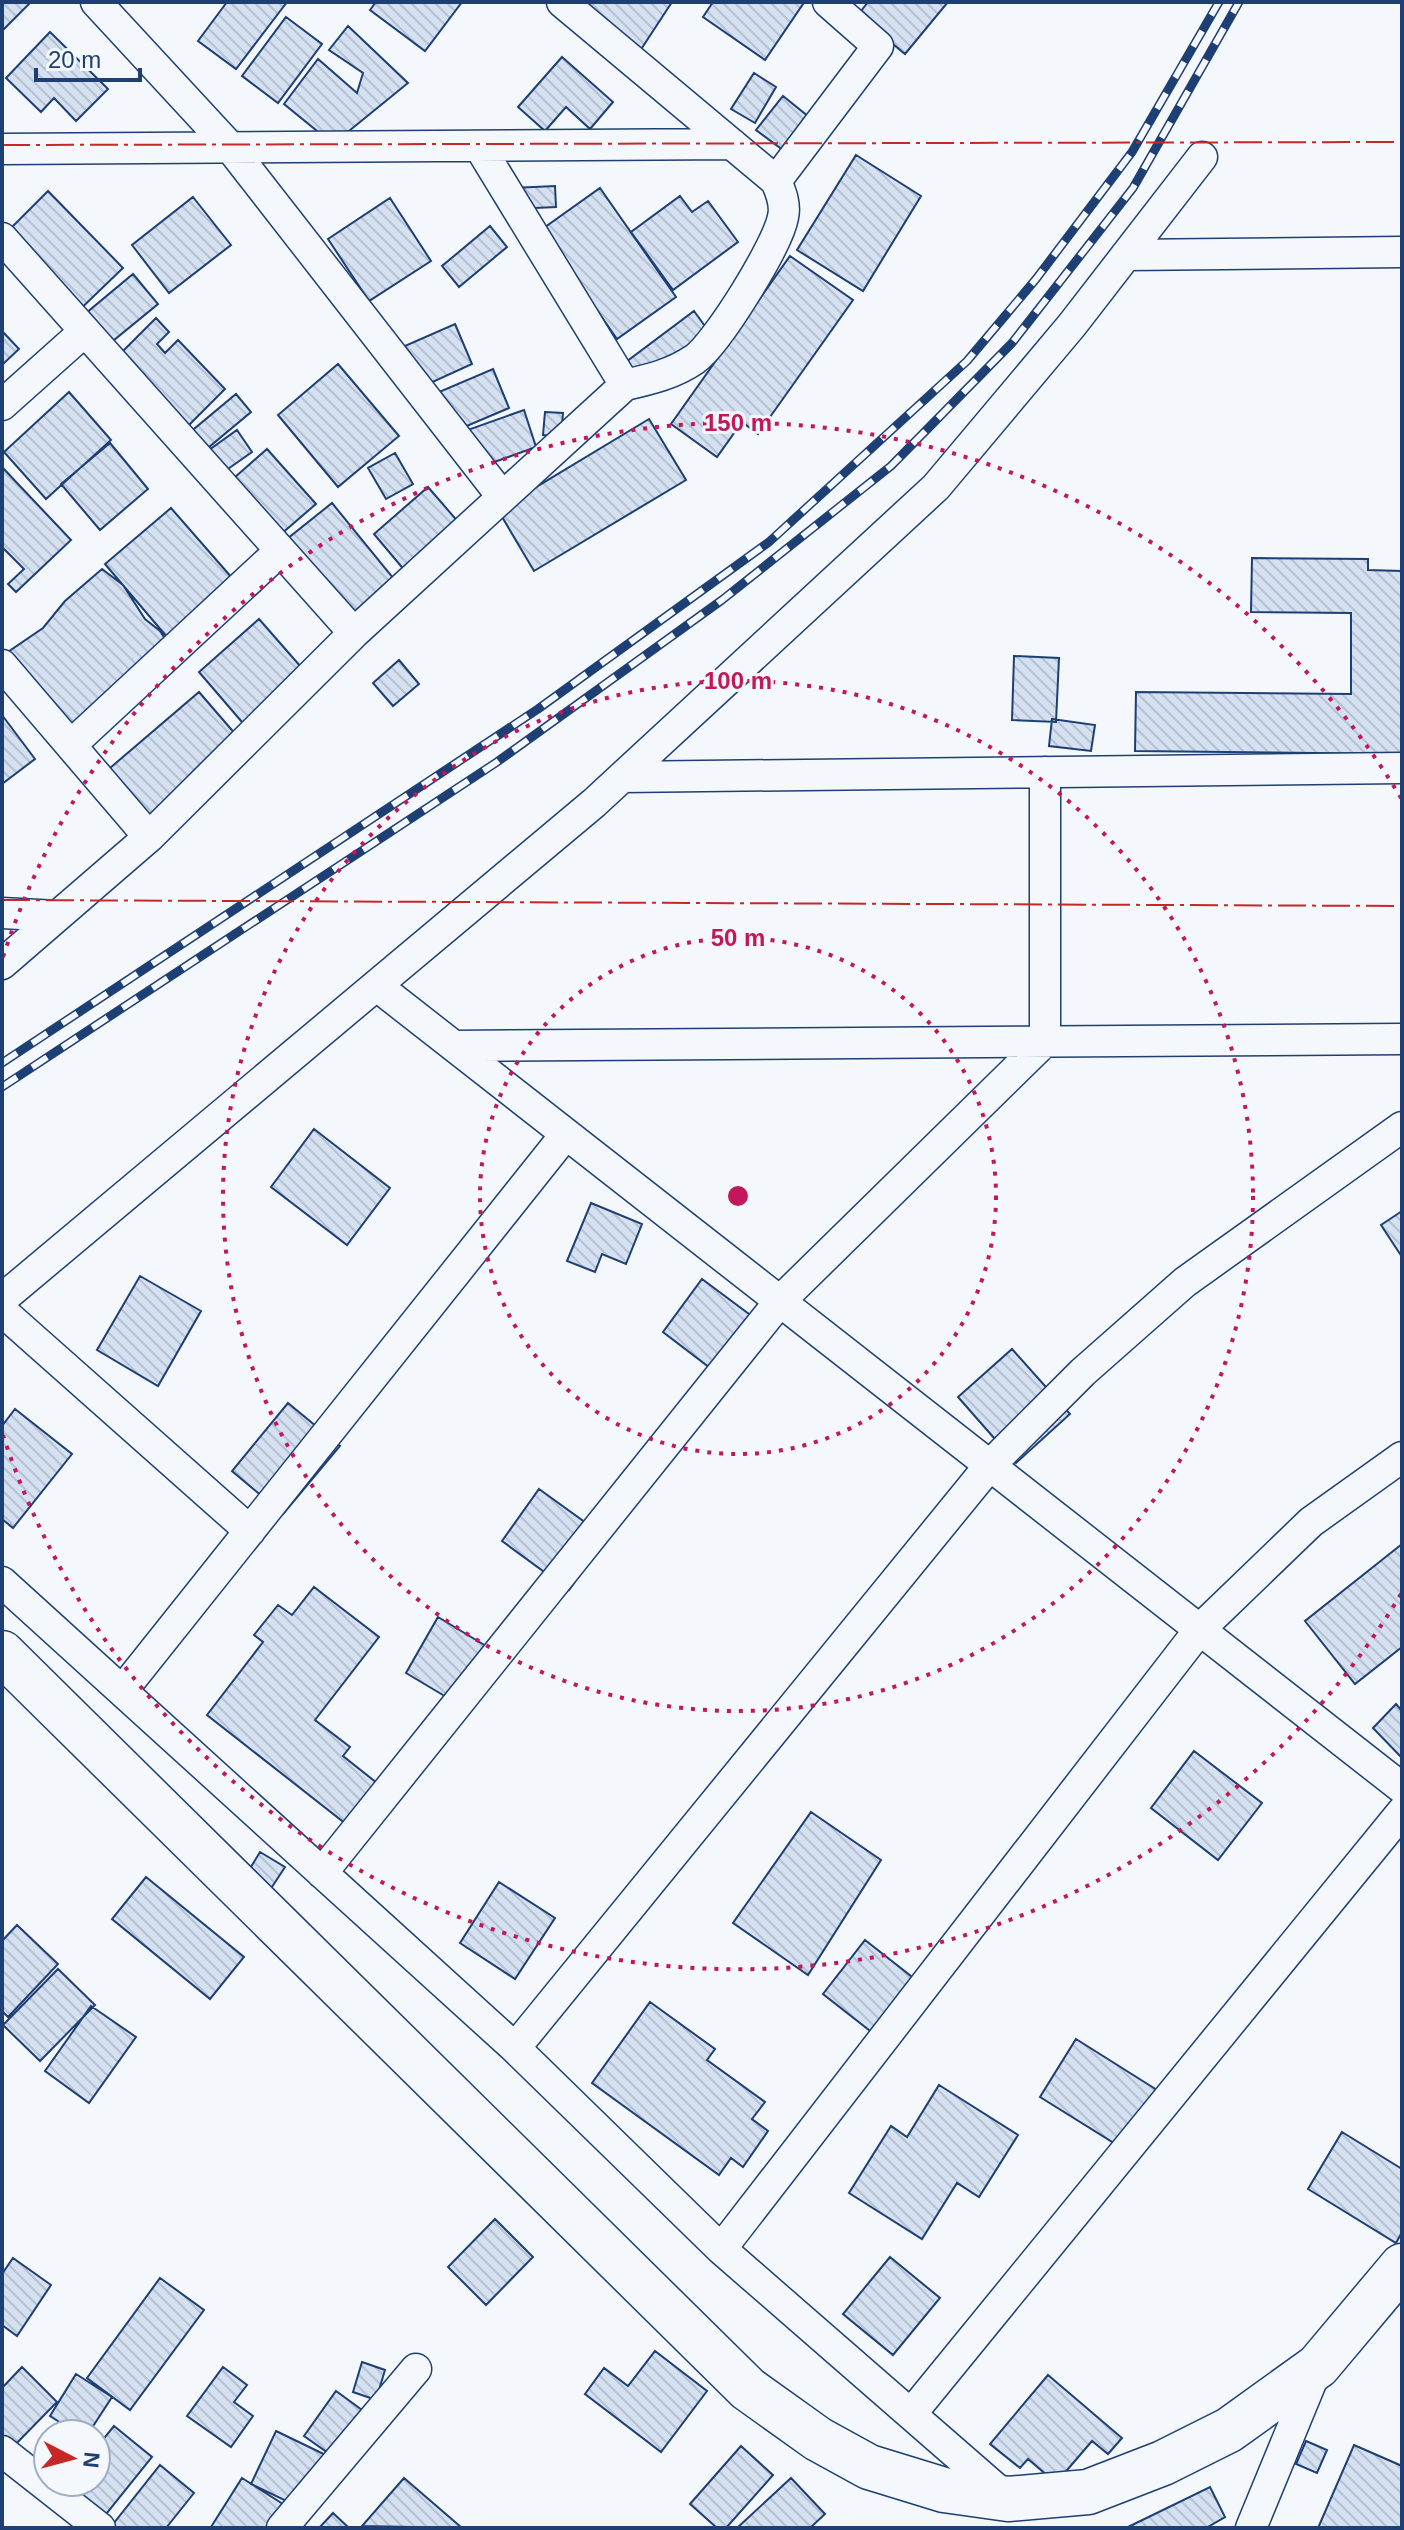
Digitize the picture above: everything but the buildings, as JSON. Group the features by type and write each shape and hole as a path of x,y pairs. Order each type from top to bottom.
{"street":[{"path":"96,2 230,147 501,495"},
{"path":"2,964 149,837 354,633 501,495 625,385 667,376 697,357 727,321 777,235 784,214 776,181 562,2"},
{"path":"776,181 878,46 828,2"},
{"path":"2,149 732,144"},
{"path":"479,146 625,385"},
{"path":"2,1299 622,777 936,487 1202,157"},
{"path":"2,238 354,633"},
{"path":"1126,255 1402,252"},
{"path":"2,405 85,331"},
{"path":"71,745 280,551"},
{"path":"2,665 149,837"},
{"path":"622,777 1402,768"},
{"path":"322,1873 780,1301 1045,1041 1045,772"},
{"path":"2,913 57,916"},
{"path":"377,986 1402,1788"},
{"path":"454,1046 1402,1039"},
{"path":"515,2048 990,1465 1083,1372 1185,1282 1402,1127"},
{"path":"122,1691 566,1134"},
{"path":"2,1311 250,1531"},
{"path":"721,2249 1200,1629 1311,1522 1402,1457"},
{"path":"2,1582 515,2048 721,2249 1008,2499"},
{"path":"2,1653 748,2389 818,2439 869,2467 944,2490 1008,2499 1088,2492 1163,2463 1229,2430 1318,2366 1402,2266"},
{"path":"911,2414 1402,1812"},
{"path":"1251,2528 1318,2366"},
{"path":"282,2528 416,2369"},
{"path":"2,2451 100,2528"}],"railway":[{"path":"2,1063 538,709 769,542 967,361 1036,279 1132,152 1219,2"},
{"path":"2,1087 497,762 722,600 891,466 1012,343 1133,188 1239,2"}],"power":[{"path":"2,145 1402,142"},
{"path":"2,900 1402,906"}]}
